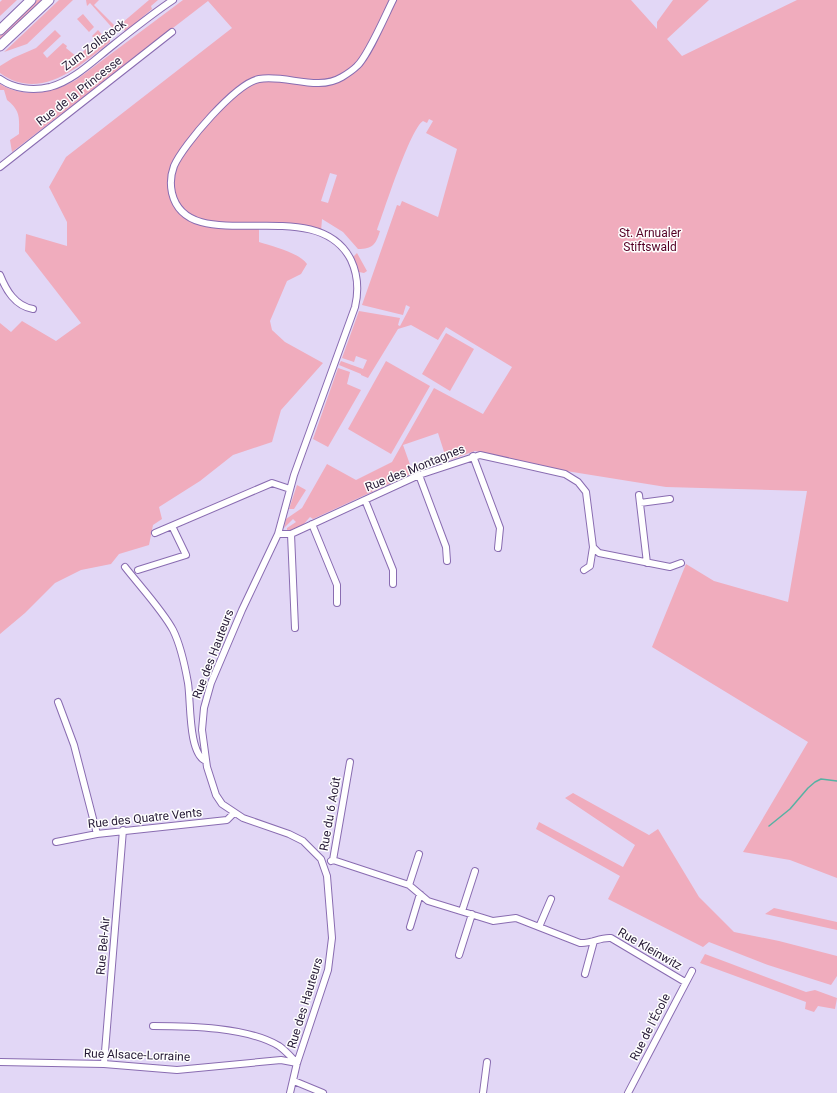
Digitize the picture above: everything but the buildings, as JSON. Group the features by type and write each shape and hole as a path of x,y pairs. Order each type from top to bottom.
{"highway":[{"path":"0,30 31,0"},
{"path":"0,46 49,0"}],"street":[{"name":"Zum Zollstock","path":"0,79 12,86 27,89 50,87 61,83 89,64 173,0"},
{"name":"Rue des Hauteurs","path":"290,1093 297,1063 328,970 331,955 332,938 327,876 324,865 317,854 303,841 234,813 222,804 216,795 206,761 202,730 204,708 211,683 242,610 278,534 287,496 355,307 358,282 347,254 335,240 310,228 206,224 189,217 182,210 172,193 172,176 176,161 188,145 215,111 244,84 258,79 276,78 322,83 340,78 358,66 393,0"},
{"name":"Rue de la Princesse","path":"0,167 172,32"},
{"path":"0,274 6,289 20,304 33,309"},
{"name":"Rue des Montagnes","path":"278,534 291,534 419,475 473,456 480,455 565,474 578,482 586,492 593,547"},
{"path":"473,456 500,528 498,548"},
{"path":"419,475 446,547 447,561"},
{"path":"155,533 272,483 290,489"},
{"path":"639,495 647,562"},
{"path":"640,503 670,499"},
{"path":"365,500 393,570 393,584"},
{"path":"312,524 337,585 337,603"},
{"path":"138,570 186,556 172,526"},
{"path":"291,534 295,628"},
{"path":"593,547 599,553 670,567 681,563"},
{"path":"584,570 590,566 593,547"},
{"path":"125,567 173,630 178,643 188,684 192,734 197,752 202,759 206,761"},
{"path":"58,702 74,745 97,834"},
{"name":"Rue du 6 Août","path":"324,865 333,860 350,762"},
{"name":"Rue des Quatre Vents","path":"56,842 123,830 227,820 234,813"},
{"name":"Rue Bel-Air","path":"104,1064 123,830"},
{"path":"409,885 419,854"},
{"name":"Rue Kleinwitz","path":"333,860 409,885 428,900 493,921 516,918 580,943 587,944 604,937 611,938 685,982"},
{"path":"462,911 475,871"},
{"path":"410,927 420,894"},
{"path":"539,927 551,899"},
{"path":"458,955 472,914"},
{"path":"585,974 594,942"},
{"name":"Rue de l'École","path":"628,1093 692,971"},
{"path":"153,1026 184,1026 247,1035 279,1046 297,1063"},
{"name":"Rue Alsace-Lorraine","path":"0,1062 104,1064 177,1070 281,1060 297,1063"},
{"path":"483,1093 487,1062"},
{"path":"294,1081 323,1093"}],"green space":[{"path":"2,0 17,0 0,16 0,2"},
{"path":"37,0 44,0 0,41 0,36"},
{"path":"59,0 73,0 27,44 4,52"},
{"path":"86,0 99,0 94,5 115,26 117,32 115,36 114,35 116,32 90,3 87,6"},
{"path":"149,0 158,0 151,6 152,9 125,32 122,23"},
{"name":"St. Arnualer Stiftswald","path":"183,0 631,0 657,29 657,22 673,0 709,0 667,39 682,56 797,0 837,0 837,878 790,860 743,852 808,742 652,647 686,564 714,581 788,602 807,491 666,487 560,470 475,451 447,461 438,433 403,445 413,473 313,519 310,517 303,525 287,532 287,528 296,522 293,519 284,528 286,519 302,508 327,464 356,480 392,462 434,388 483,414 512,367 446,327 438,340 411,325 398,329 368,378 339,365 341,361 363,369 367,360 356,356 354,362 342,358 359,311 400,318 398,325 400,326 410,307 406,305 403,315 362,305 397,205 400,206 402,201 438,217 457,149 426,133 433,121 429,119 427,123 423,121 411,139 377,230 380,231 379,236 370,247 358,249 343,232 322,219 321,232 259,226 259,242 292,253 307,264 301,274 287,281 270,321 272,330 285,342 323,363 281,410 272,442 233,455 200,481 159,507 162,519 153,525 149,545 119,554 111,564 81,570 55,583 25,613 0,634 0,323 11,332 22,321 56,341 81,323 25,251 26,234 67,246 67,222 49,187 66,157 232,28 208,1 12,152 10,140 19,134 18,115 15,108 7,100 4,90 0,90 0,84 9,89 29,93 48,91 67,85 76,80","holes":["330,173 337,175 328,203 321,201"]},
{"path":"83,14 94,27 89,32 77,19"},
{"path":"55,30 61,36 43,53 47,58 63,43 67,46 66,48 77,57 96,40 92,36 98,30 107,40 110,38 110,42 72,70 58,78 44,83 30,84 15,81 0,73 0,66 13,58 36,48"},
{"path":"357,253 367,271 364,273 359,272 353,257"},
{"path":"446,333 474,349 450,391 422,374"},
{"path":"386,361 430,386 391,454 348,429"},
{"path":"338,368 350,372 347,384 361,390 328,447 313,439"},
{"path":"297,485 306,490 294,509 289,509"},
{"path":"573,793 649,835 658,829 699,897 734,932 779,941 837,956 837,976 831,985 768,965 709,942 703,947 608,899 620,876 536,829 539,822 623,867 635,845 565,798"},
{"path":"774,908 837,922 837,930 765,914"},
{"path":"705,954 806,992 815,990 837,998 835,1009 818,1006 814,1012 805,1009 806,1002 700,963"}],"waterway":[{"path":"769,826 790,809 815,782 821,779 837,781"}]}
